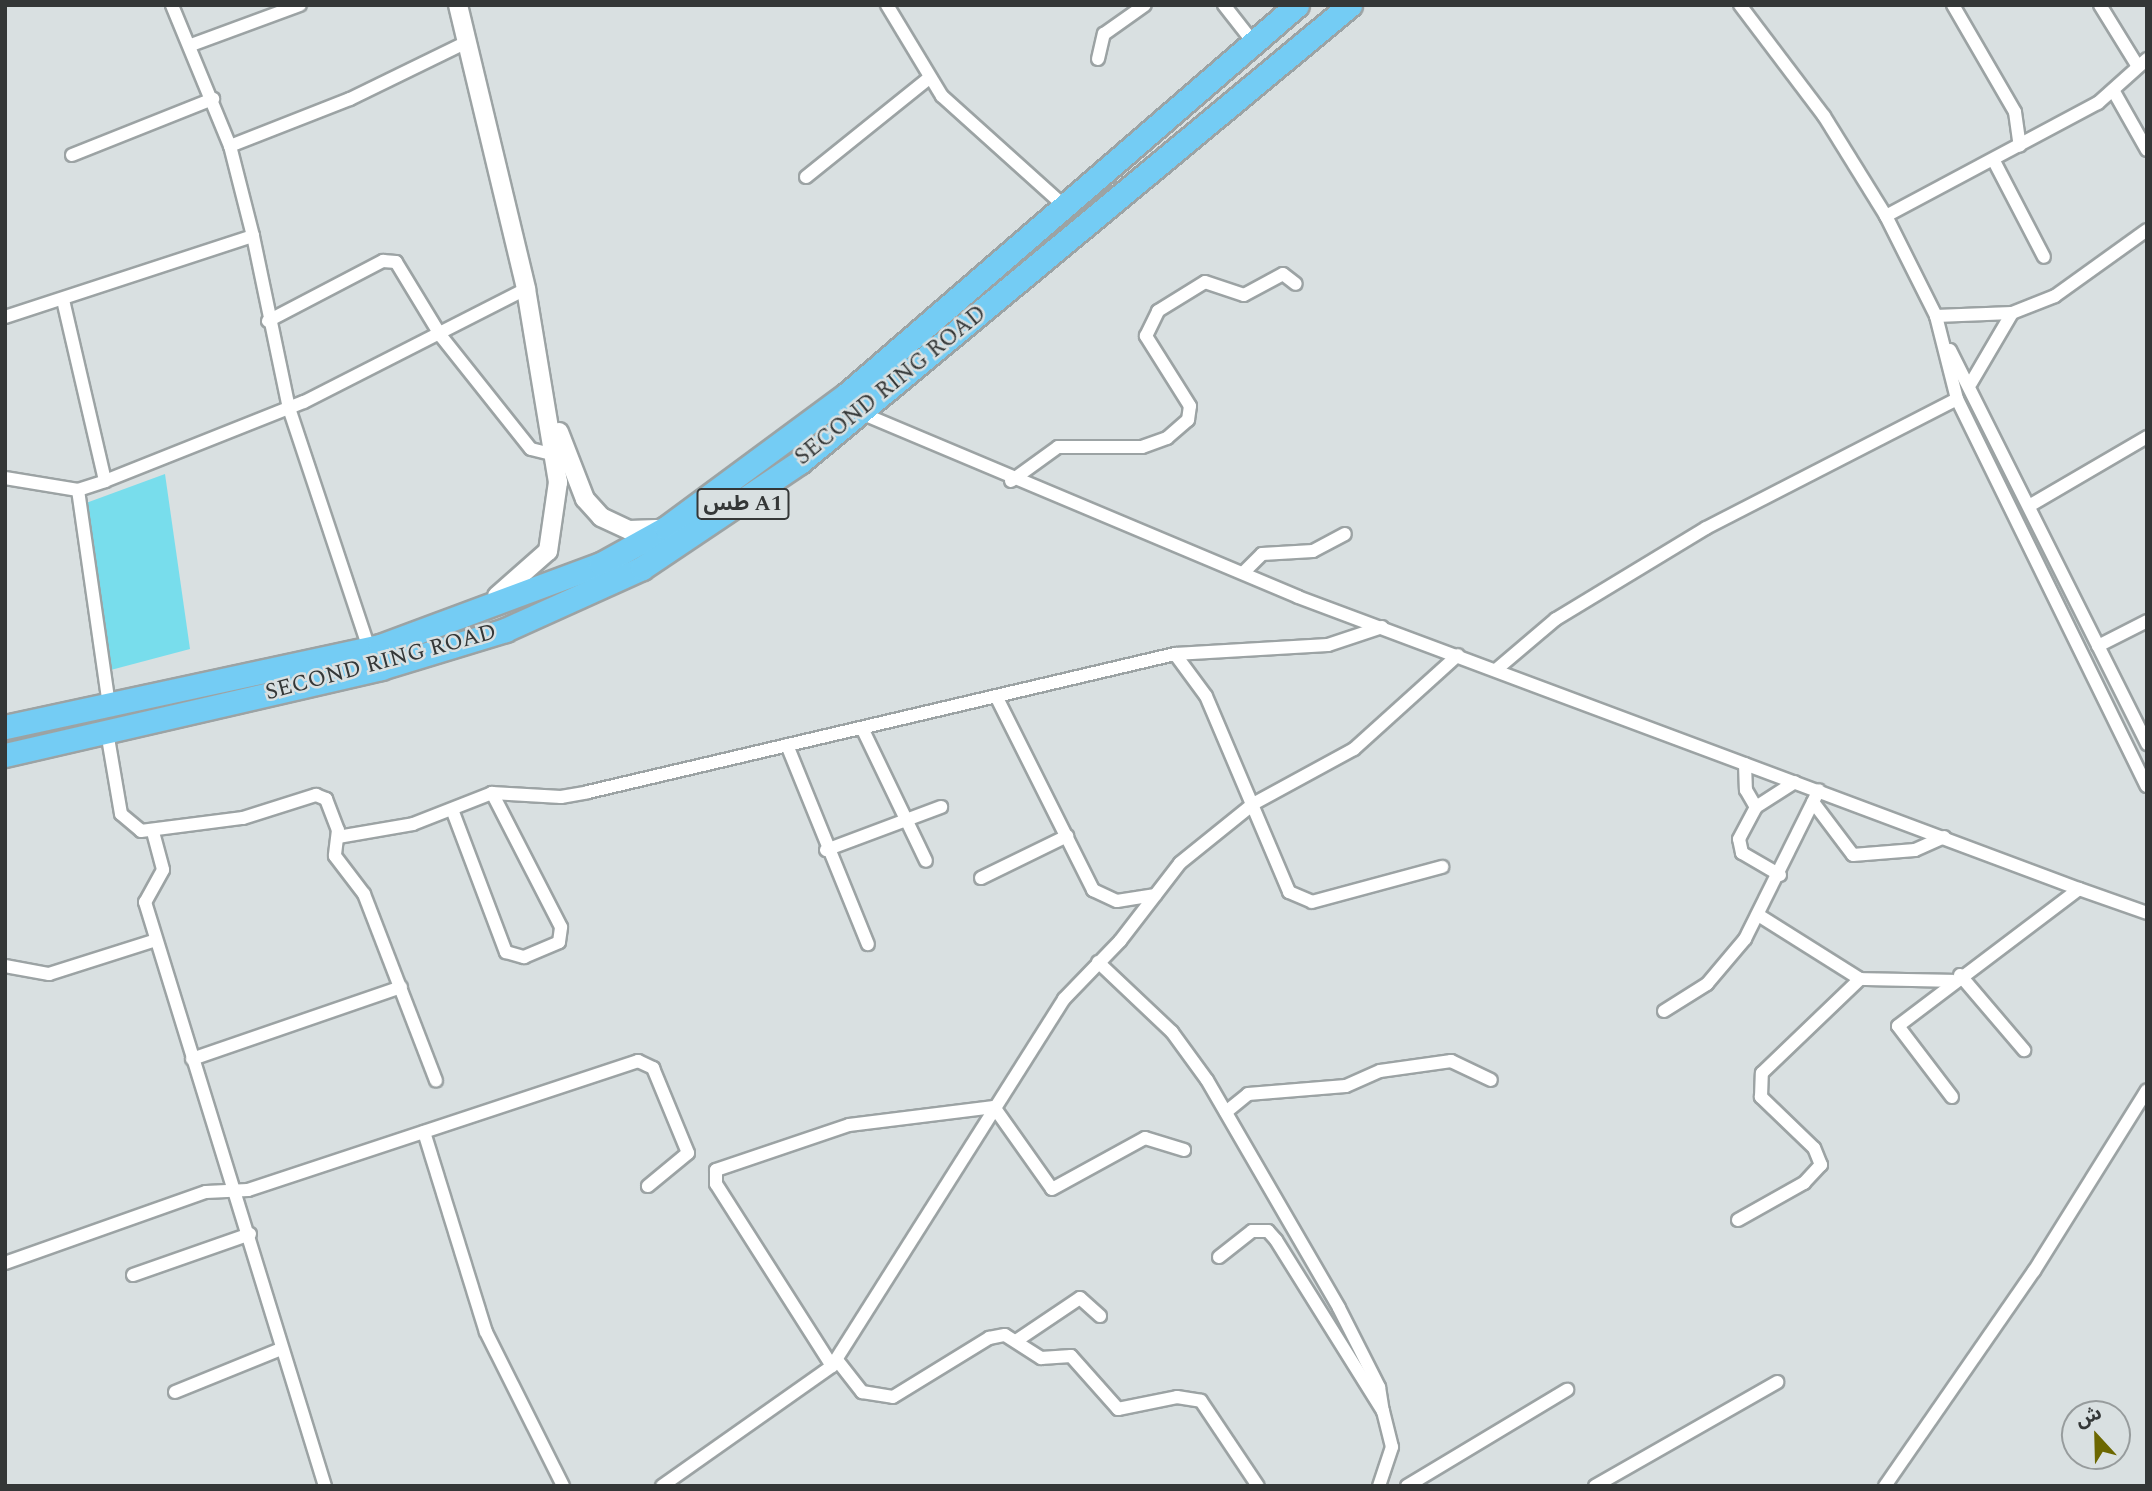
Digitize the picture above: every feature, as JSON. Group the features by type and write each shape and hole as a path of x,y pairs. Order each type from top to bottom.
{"highway":[{"name":"SECOND RING ROAD","path":"5,727 369,649 601,564 666,528 846,395 1061,203 1297,5"},
{"name":"SECOND RING ROAD","path":"5,755 381,668 551,611 695,536 860,413 1350,5"},
{"path":"1253,42 1297,21 1306,30 1285,59"}],"street":[{"path":"172,5 191,45 230,146 253,236 268,321 289,408 369,649"},
{"path":"191,45 300,5"},
{"path":"458,5 526,289 555,455 559,508 548,551 536,567 468,613"},
{"path":"465,5 500,142 561,440 585,499 601,517 629,530 666,528"},
{"path":"887,5 928,79 1061,203"},
{"path":"1098,59 1104,34 1145,5"},
{"path":"1224,5 1253,42"},
{"path":"1740,5 1824,116 1886,216 1936,316 1947,345 1957,399 2147,786"},
{"path":"1952,5 2015,112 2020,146"},
{"path":"1886,216 2020,146 2113,90 2142,62 2100,5"},
{"path":"230,146 350,99 467,42"},
{"path":"806,177 928,79"},
{"path":"2113,90 2147,150"},
{"path":"72,155 213,99"},
{"path":"1994,161 2044,257"},
{"path":"1936,316 2012,313 2055,296 2147,230"},
{"path":"5,317 253,236"},
{"path":"268,321 389,260 401,268 441,336 531,449 555,455"},
{"path":"1011,481 1058,447 1142,447 1167,438 1188,419 1190,406 1146,336 1158,312 1205,282 1244,295 1283,274 1296,284"},
{"path":"5,478 78,490 104,481 289,408 441,336 526,289"},
{"path":"62,300 104,481"},
{"path":"1971,383 2012,313"},
{"path":"1947,345 1971,383 2147,744"},
{"path":"1497,669 1556,619 1706,528 1957,399"},
{"path":"860,413 1011,481 1382,627 1796,782 1816,796 1944,837 2147,913"},
{"path":"2029,506 2147,437"},
{"path":"78,490 109,705"},
{"path":"1243,573 1262,554 1313,551 1345,534"},
{"path":"2098,646 2147,621"},
{"path":"338,837 453,812 492,793 561,797 863,730 1175,654 1328,645 1382,627"},
{"path":"1175,654 1206,696 1289,892 1300,900 1323,900 1442,867"},
{"path":"662,1486 835,1363 1064,999 1156,895 1180,863 1253,803 1354,749 1458,655"},
{"path":"997,698 1067,836 1102,898 1156,895"},
{"path":"863,730 926,861"},
{"path":"107,732 121,814 131,828 153,832 243,818 316,795 326,799 338,837 335,856 364,894 436,1081"},
{"path":"787,745 826,850 868,944"},
{"path":"1745,764 1746,790 1756,807"},
{"path":"1780,875 1739,847 1756,807 1796,782"},
{"path":"453,812 506,952 524,957 559,942 561,927 492,793"},
{"path":"1816,796 1853,855 1915,850 1944,837"},
{"path":"1664,1011 1707,984 1760,916 1816,796"},
{"path":"826,850 941,807"},
{"path":"153,832 163,870 145,902 192,1059 237,1191 281,1349 325,1486"},
{"path":"981,878 1067,836"},
{"path":"1952,1097 1897,1031 1956,978 2079,889"},
{"path":"1760,916 1860,979 1956,978 2024,1050"},
{"path":"5,966 49,974 156,940"},
{"path":"1098,962 1172,1032 1226,1112 1339,1308 1379,1387 1392,1447 1379,1486"},
{"path":"1738,1220 1804,1183 1821,1165 1814,1148 1761,1097 1757,1080 1860,979"},
{"path":"192,1059 401,987"},
{"path":"1226,1112 1248,1094 1346,1086 1380,1070 1451,1061 1491,1080"},
{"path":"5,1263 206,1192 237,1191 629,1063 647,1063 688,1153 648,1186"},
{"path":"1885,1486 2034,1271 2147,1090"},
{"path":"994,1107 1052,1189 1145,1138 1184,1150"},
{"path":"994,1107 849,1125 716,1170 716,1184 835,1363 862,1392 893,1397 989,1338 1016,1341 1041,1358 1071,1356 1118,1409 1177,1397 1201,1401 1258,1486"},
{"path":"424,1132 486,1332 563,1486"},
{"path":"1219,1257 1252,1231 1268,1231 1383,1411"},
{"path":"133,1275 250,1234"},
{"path":"1016,1341 1080,1298 1100,1316"},
{"path":"176,1392 281,1349"},
{"path":"1595,1486 1777,1382"},
{"path":"1407,1486 1567,1390"}],"shaded area":[{"path":"165,474 190,649 107,671 86,503"}]}
